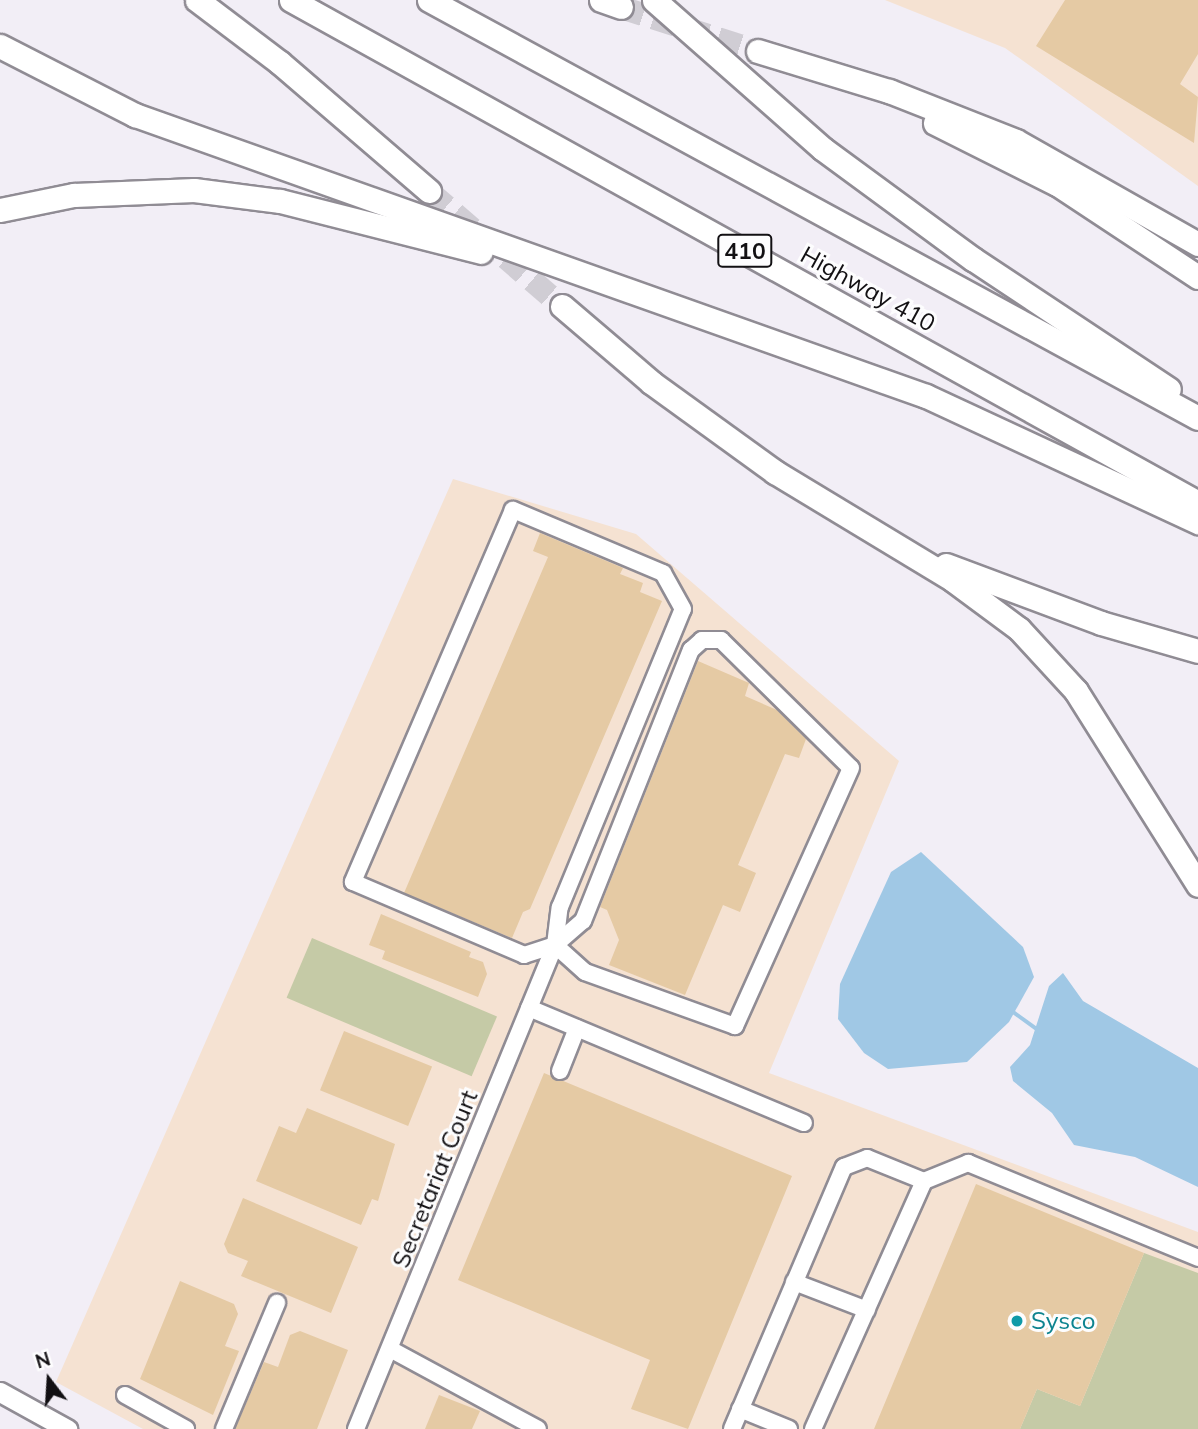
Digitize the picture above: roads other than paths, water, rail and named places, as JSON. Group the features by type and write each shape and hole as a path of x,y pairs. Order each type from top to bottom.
{"highway":[{"path":"197,0 279,62 429,191"},
{"name":"Highway 410","path":"291,0 1198,503"},
{"name":"Highway 410","path":"429,0 1198,418"},
{"path":"654,0 823,149 973,259 1198,408"},
{"path":"0,46 135,115 562,270 926,396 1198,522"},
{"path":"758,51 844,80 889,91 1016,141 1198,244"},
{"path":"844,80 1057,184 1198,276"},
{"path":"0,210 115,191 213,191 349,216 562,270"},
{"path":"562,306 652,383 775,472 907,551 975,596 1042,651 1114,747 1198,885"},
{"path":"907,551 1101,623 1198,651"}],"main road":[{"path":"0,1392 67,1429"}],"street":[{"path":"555,945 560,907 683,608 663,573 513,510 353,882 524,955 555,945 583,921 691,650 702,640 721,640 851,768 735,1026 585,972 555,945"},
{"name":"Secretariat Court","path":"356,1429 555,945"},
{"path":"530,1008 804,1123"},
{"path":"560,1072 577,1028"},
{"path":"732,1429 844,1167 867,1158 924,1181"},
{"path":"813,1429 924,1181 968,1163 1198,1258"},
{"path":"793,1282 867,1310"},
{"path":"225,1429 277,1303"},
{"path":"390,1349 538,1429"},
{"path":"125,1395 186,1429"},
{"path":"740,1409 789,1429"}],"water":[{"path":"921,852 1023,947 1034,977 1009,1022 967,1062 888,1069 864,1053 838,1019 840,984 891,872"},
{"path":"1063,973 1083,1001 1198,1068 1198,1187 1135,1157 1074,1145 1052,1113 1013,1081 1010,1067 1030,1045 1049,986"}],"waterway":[{"path":"1012,1011 1040,1031"}],"tunnel":[{"path":"621,7 758,51"},
{"path":"429,191 562,306"}],"place":[{"name":"Sysco","path":"1017,1321"}]}
